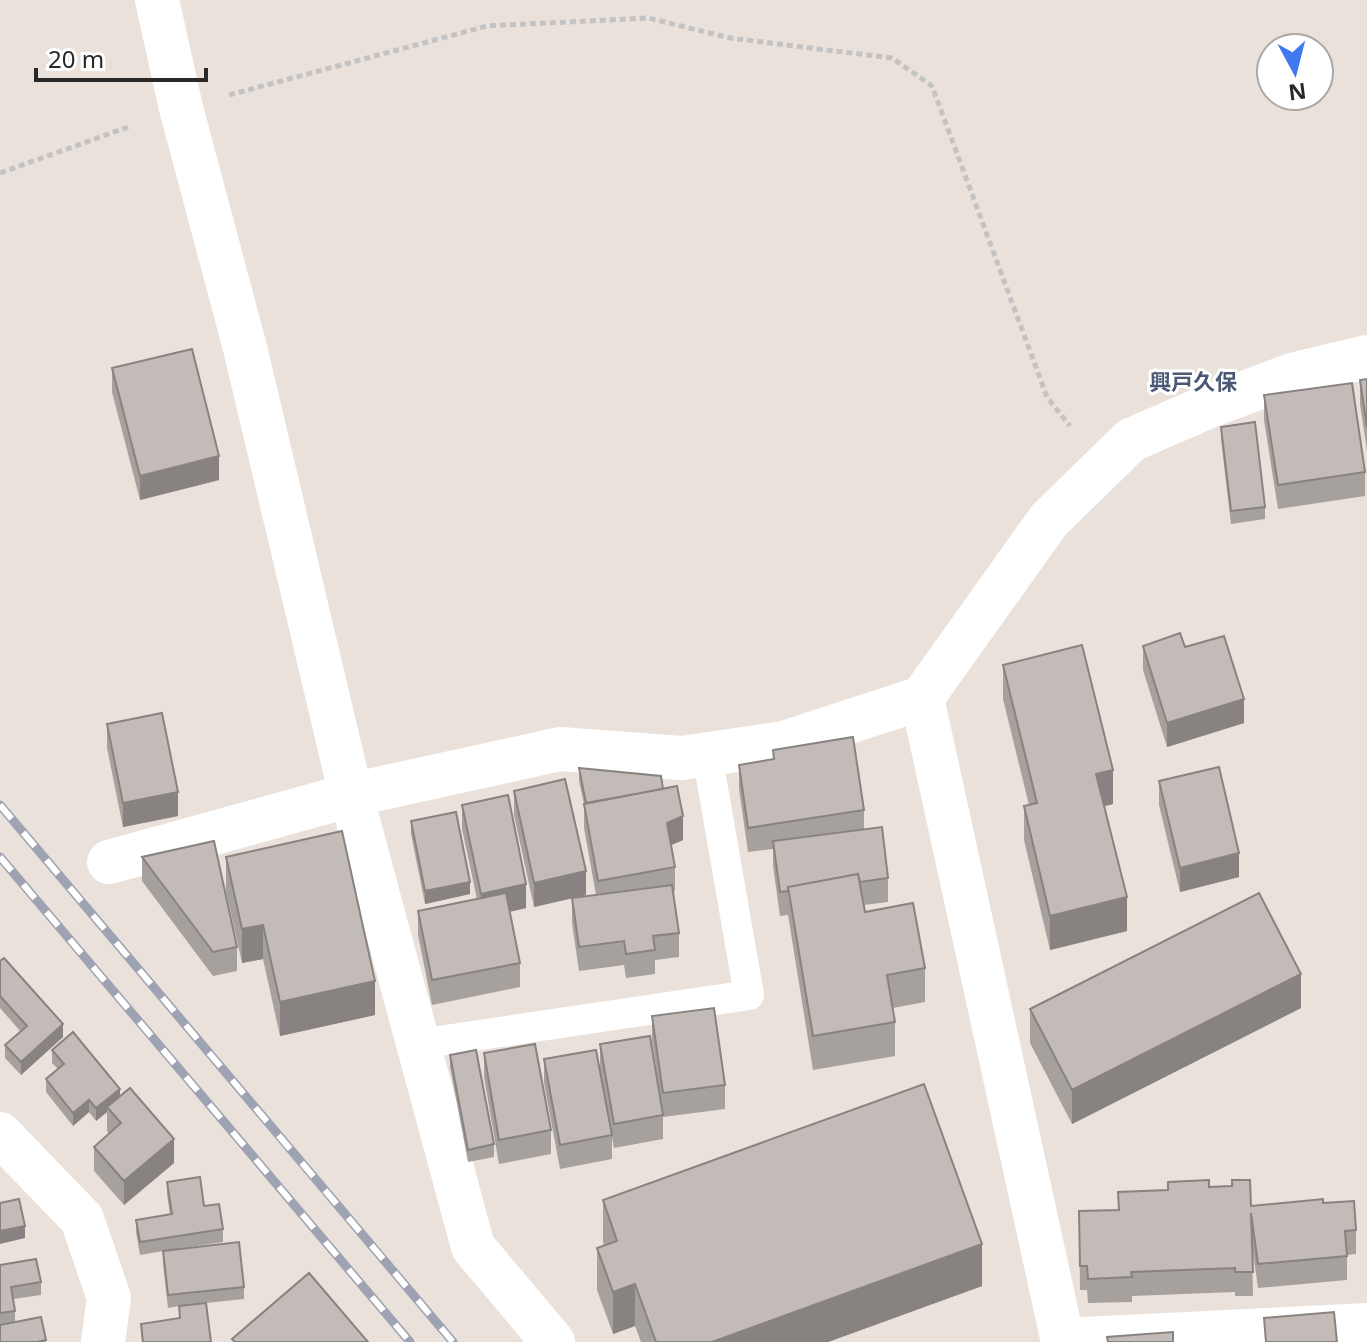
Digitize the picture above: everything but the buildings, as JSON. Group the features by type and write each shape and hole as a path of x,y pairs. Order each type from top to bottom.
{"street":[{"path":"157,0 181,108 245,348 351,795 473,1247 553,1342"},
{"path":"109,862 351,795 560,749 682,758 784,743 922,698 1049,520 1131,440 1292,375 1367,357"},
{"path":"922,698 1063,1341 1367,1325"},
{"path":"0,1134 82,1219 109,1298 103,1342"}],"lane":[{"path":"419,1044 749,995 707,754"}],"path":[{"path":"0,173 181,108 487,26 648,18 730,38 892,58 932,86 1047,397 1103,468"}],"railway":[{"path":"0,805 453,1342"},
{"path":"0,857 410,1342"}],"district":[{"name":"興戸久保","path":"1193,382"}]}
